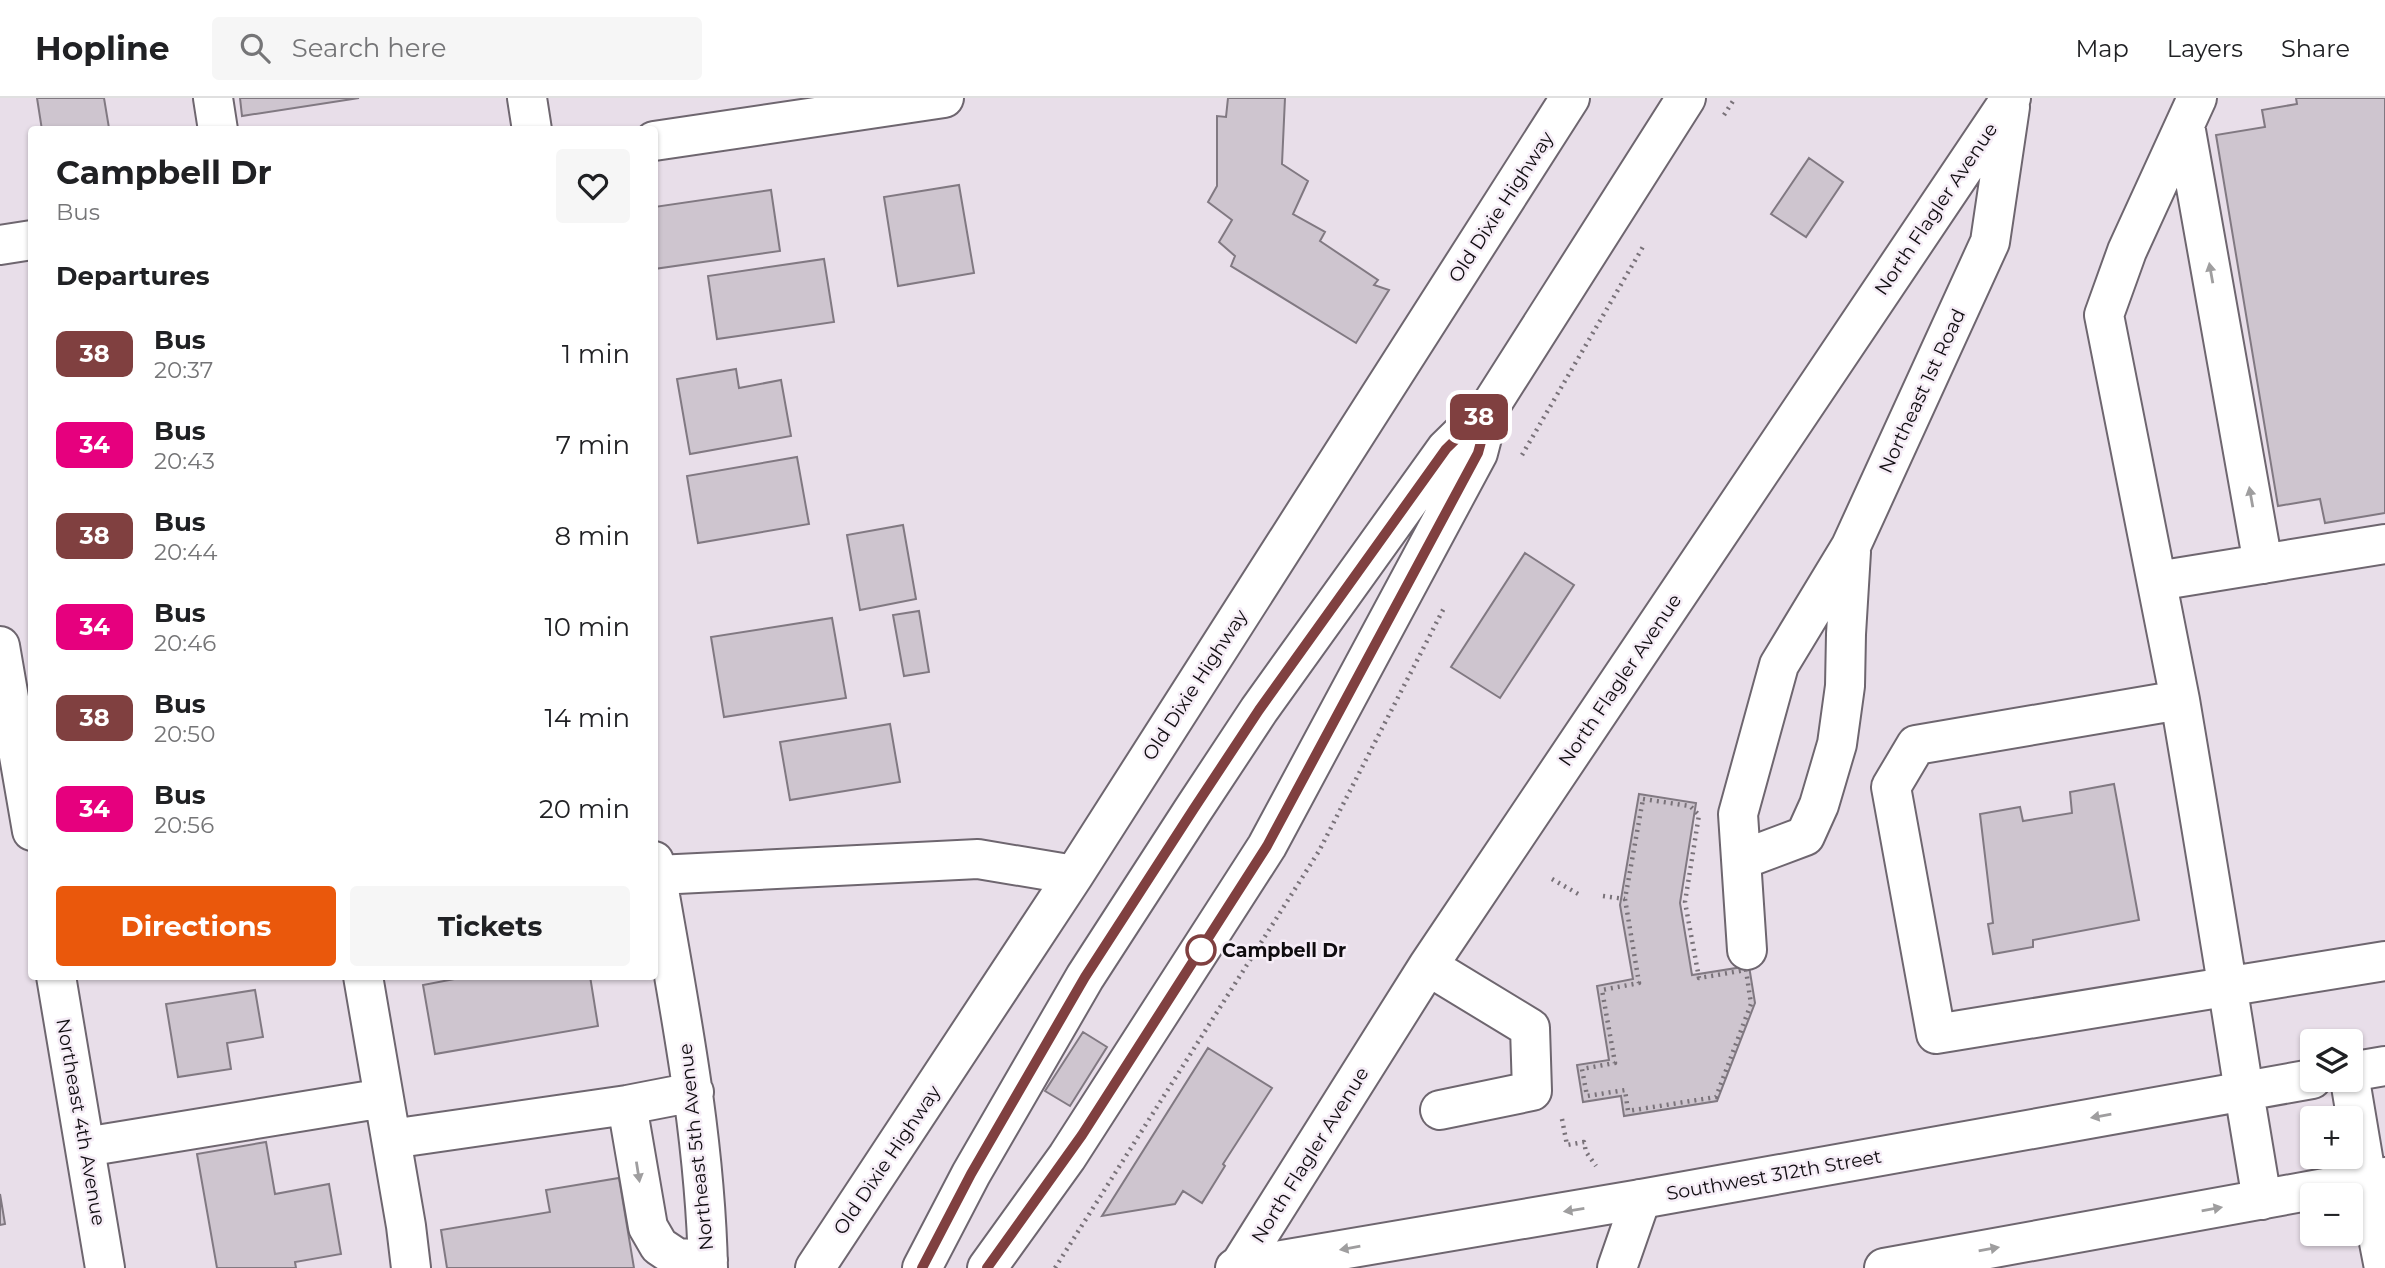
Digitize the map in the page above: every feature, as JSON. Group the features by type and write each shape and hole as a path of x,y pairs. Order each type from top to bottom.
{"main road":[{"path":"213,98 217,126"},
{"path":"527,98 532,126"},
{"path":"658,140 944,98"},
{"name":"Old Dixie Highway","path":"815,1268 1074,875 1570,98"},
{"path":"922,1268 971,1174 1085,977 1193,810 1259,710 1446,449 1491,405 1686,98"},
{"name":"Northeast 1st Road","path":"1747,950 1738,814 1779,665 1851,546 1990,242 2011,98"},
{"name":"North Flagler Avenue","path":"1237,1268 1429,966 2011,98"},
{"path":"2191,111 2263,564"},
{"path":"2191,111 2127,251 2104,315 2180,700 2262,1200"},
{"path":"0,246 28,241"},
{"path":"987,1268 1082,1135 1267,846 1478,453 1491,405"},
{"path":"2157,581 2385,544"},
{"path":"1741,860 1805,836 1819,805 1837,744 1845,687 1851,546"},
{"path":"0,646 28,808"},
{"path":"2180,700 1916,745 1891,787 1936,1034 2385,961"},
{"path":"658,868 978,859 1074,875"},
{"name":"Northeast 5th Avenue","path":"658,880 694,1092 708,1264"},
{"path":"1429,966 1530,1028 1532,1091 1440,1110"},
{"name":"Northeast 4th Avenue","path":"57,980 105,1268"},
{"path":"364,980 411,1268"},
{"path":"2363,1070 2385,1066"},
{"name":"Southwest 312th Street","path":"1237,1268 2300,1081"},
{"path":"391,1139 626,1105 694,1092"},
{"path":"2353,1092 2376,1179 2384,1268"},
{"path":"85,1147 384,1098"},
{"path":"626,1105 648,1227 659,1246 677,1258 708,1264"},
{"path":"1884,1268 2376,1179"},
{"path":"1617,1268 1641,1199"}],"path":[{"path":"1643,799 1690,806 1699,815 1685,902 1699,978 1746,970 1751,1004 1716,1097 1628,1111 1625,1090 1587,1096 1583,1076 1582,1069 1615,1063 1602,990 1639,983 1625,899 1643,799"},
{"path":"1552,879 1580,895"},
{"path":"1603,896 1625,899"},
{"path":"1574,1077 1583,1076"},
{"path":"1560,1106 1567,1145 1584,1142 1586,1152 1602,1176"}],"building":[{"path":"37,98 104,98 109,126 41,126"},
{"path":"240,98 359,98 242,116"},
{"path":"1228,98 1285,98 1282,164 1308,181 1293,214 1325,232 1320,241 1378,280 1374,285 1389,290 1356,343 1231,266 1235,256 1219,242 1232,220 1208,202 1217,186 1217,116 1226,117"},
{"path":"2296,98 2385,98 2385,513 2325,523 2320,499 2278,506 2216,135 2265,127 2262,110 2297,104"},
{"path":"1809,158 1843,182 1806,237 1771,214"},
{"path":"959,185 974,273 898,286 884,197"},
{"path":"771,190 780,251 658,268 658,206"},
{"path":"824,259 834,322 717,339 708,276"},
{"path":"736,369 739,388 781,380 791,436 690,454 677,379"},
{"path":"797,457 809,524 698,543 687,476"},
{"path":"903,525 916,599 860,610 847,535"},
{"path":"1525,553 1574,585 1500,698 1451,667"},
{"path":"919,611 929,672 904,676 893,615"},
{"path":"832,618 846,698 724,717 711,637"},
{"path":"890,724 900,782 790,800 780,742"},
{"path":"2114,784 2139,920 2033,940 2033,947 1993,954 1988,924 1993,923 1980,814 2020,807 2023,821 2072,813 2070,792"},
{"path":"1639,794 1696,803 1680,903 1692,975 1749,966 1755,1003 1717,1101 1624,1116 1621,1096 1583,1102 1577,1065 1609,1060 1597,986 1633,979 1620,905"},
{"path":"449,980 591,980 598,1026 435,1054 423,985"},
{"path":"255,990 263,1037 227,1043 231,1069 178,1077 166,1004"},
{"path":"1083,1032 1107,1047 1070,1106 1045,1091"},
{"path":"1208,1048 1272,1088 1223,1164 1225,1166 1202,1203 1183,1191 1175,1204 1102,1216"},
{"path":"266,1142 275,1194 329,1184 341,1254 295,1262 296,1268 217,1268 197,1154"},
{"path":"619,1178 634,1268 447,1268 441,1230 550,1212 546,1190"},
{"path":"0,1194 5,1224 0,1225"}],"bus line":[{"name":"38","path":"922,1268 971,1174 1085,977 1193,810 1259,710 1446,449 1491,405 1478,453 1267,846 1126,1069 987,1268"}],"place":[{"name":"Campbell Dr","path":"1201,950"}]}
